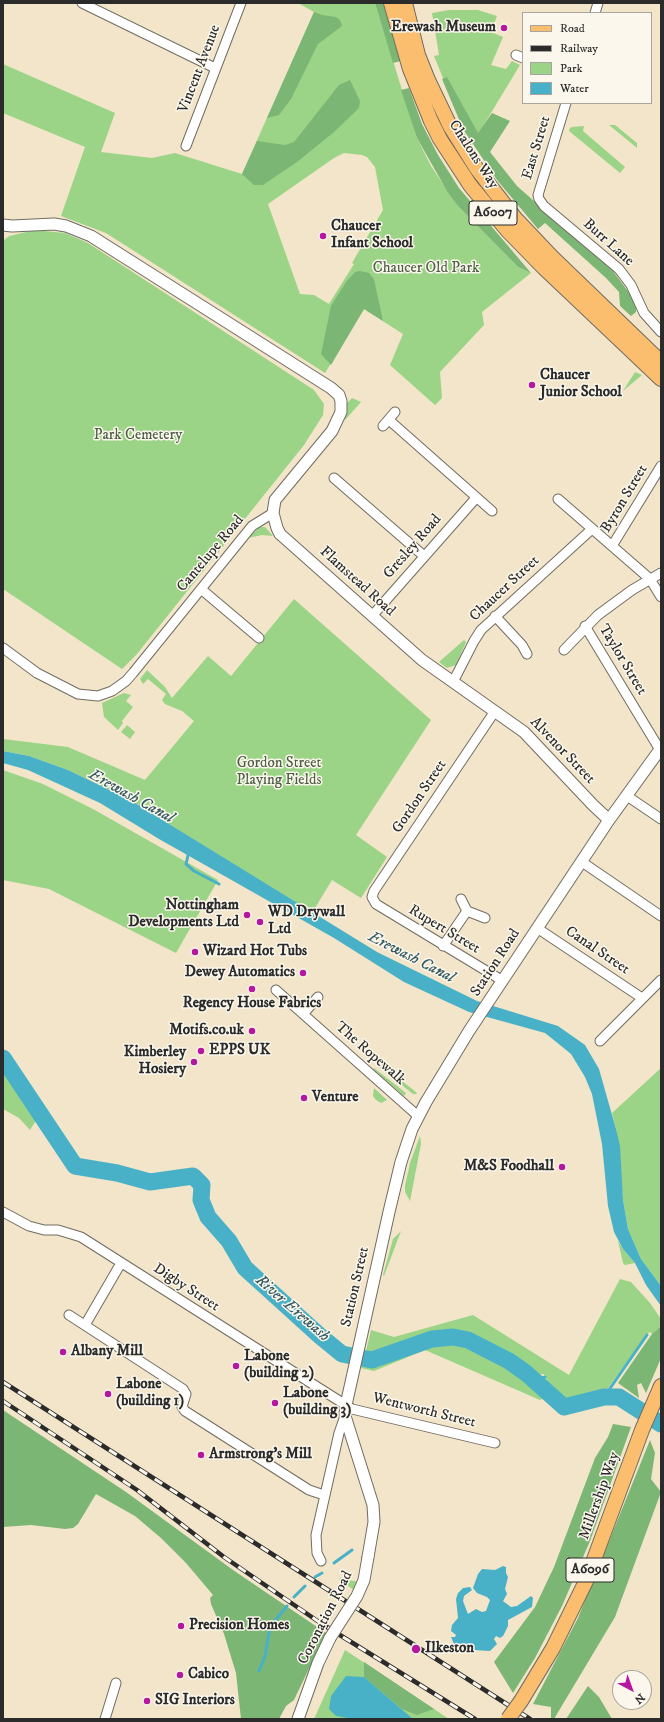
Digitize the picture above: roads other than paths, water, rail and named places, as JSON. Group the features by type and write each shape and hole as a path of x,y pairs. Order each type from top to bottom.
{"main road":[{"name":"Chalons Way","path":"391,3 410,69 423,102 440,139 470,185 507,230 539,263 661,379"},
{"name":"Chalons Way","path":"405,3 418,55 428,80 450,126 477,169 510,212 552,257 661,362"},
{"name":"Millership Way","path":"508,1719 521,1701 553,1648 586,1581 642,1430 659,1391"}],"street":[{"path":"82,3 215,68"},
{"name":"Vincent Avenue","path":"186,146 241,3"},
{"name":"East Street","path":"540,202 538,195 566,104"},
{"name":"Burr Lane","path":"540,202 619,269 631,285 644,313 661,332"},
{"path":"3,225 54,224 66,226 90,236 331,388 339,395 341,401 341,412 332,431 278,495 273,513"},
{"path":"395,412 386,423 492,511"},
{"name":"Byron Street","path":"612,546 661,466"},
{"path":"334,478 344,493 424,556"},
{"name":"Gresley Road","path":"372,616 476,498"},
{"path":"558,499 650,579 661,597"},
{"name":"Cantelupe Road","path":"3,648 37,673 69,690 85,695 105,694 118,688 126,681 252,526 273,513"},
{"name":"Flamstead Road","path":"273,513 275,524 280,534 431,667"},
{"name":"Chaucer Street","path":"453,682 477,635 495,616 592,529"},
{"path":"564,650 585,626 598,614 661,573"},
{"path":"201,589 259,638"},
{"path":"495,616 527,654"},
{"name":"Taylor Street","path":"585,626 660,749"},
{"name":"Alvenor Street","path":"431,667 495,711 533,740 593,805 609,820"},
{"name":"Gordon Street","path":"373,900 374,891 495,711"},
{"name":"Station Road","path":"389,1212 401,1162 418,1116 473,1026 537,928 609,820 660,749"},
{"path":"627,796 661,819"},
{"path":"582,862 661,916"},
{"path":"461,899 467,911 485,918"},
{"name":"Rupert Street","path":"373,900 376,904 443,946 503,981"},
{"path":"443,946 467,911"},
{"name":"Canal Street","path":"537,928 642,998"},
{"path":"600,1041 661,980"},
{"name":"The Ropewalk","path":"276,990 418,1116"},
{"path":"303,1014 318,997"},
{"name":"Digby Street","path":"3,1212 29,1226 44,1230 58,1230 81,1237 345,1411"},
{"name":"Station Street","path":"321,1561 317,1553 316,1536 324,1495 345,1411 359,1341 389,1212"},
{"path":"85,1325 121,1263"},
{"path":"69,1315 184,1389 186,1394 182,1407 184,1411 309,1490 324,1495"},
{"name":"Wentworth Street","path":"345,1411 352,1409 495,1443"},
{"name":"Station Street","path":"345,1411 351,1436"},
{"name":"Coronation Road","path":"298,1719 318,1663 330,1638 357,1596 364,1580 374,1522 373,1505 351,1436"},
{"path":"105,1719 116,1683"}],"water":[{"path":"3,751 29,756 68,770 130,800 377,952 477,1001 558,1026 585,1045 599,1069 620,1146 623,1200 628,1229 641,1259 661,1286 661,1306 646,1285 635,1263 623,1249 614,1232 608,1206 602,1144 592,1094 585,1077 571,1054 545,1033 469,1012 404,982 334,938 159,839 100,803 28,770 3,763"},
{"path":"503,1566 506,1567 508,1577 505,1589 507,1594 503,1601 511,1607 517,1606 531,1596 533,1598 532,1607 508,1620 508,1626 503,1636 500,1638 496,1636 494,1639 497,1644 490,1651 456,1649 451,1637 455,1637 456,1635 451,1631 452,1625 458,1618 456,1599 458,1593 463,1588 470,1587 472,1590 464,1596 463,1601 468,1614 476,1609 482,1612 486,1611 490,1600 487,1597 477,1593 473,1588 478,1574 482,1569 495,1570"},
{"path":"346,1676 364,1677 413,1719 354,1719 336,1716 329,1709 331,1696"}],"waterway":[{"path":"189,851 186,864 194,871 219,884"},
{"name":"River Erewash","path":"3,1058 75,1166 117,1173 150,1182 193,1176 202,1185 201,1200 208,1217 229,1241 245,1268 342,1354 372,1360 432,1339 453,1337 468,1340 509,1361 526,1373 564,1407 604,1397 619,1397 661,1424"},
{"path":"604,1397 647,1335"},
{"path":"535,1381 545,1377"},
{"path":"334,1563 352,1550"},
{"path":"315,1577 322,1573"},
{"path":"294,1597 305,1586"},
{"path":"259,1671 265,1656 269,1633 274,1622 287,1606"}],"railway":[{"path":"3,1382 530,1719"},
{"path":"3,1401 137,1490 224,1557 319,1622 475,1719"}],"place":[{"name":"Erewash Museum","path":"504,28"},
{"name":"Chaucer Infant School","path":"323,236"},
{"name":"Chaucer Junior School","path":"532,385"},
{"name":"Nottingham Developments Ltd","path":"247,915"},
{"name":"WD Drywall Ltd","path":"260,922"},
{"name":"Wizard Hot Tubs","path":"195,952"},
{"name":"Dewey Automatics","path":"303,973"},
{"name":"Regency House Fabrics","path":"252,989"},
{"name":"Motifs.co.uk","path":"252,1031"},
{"name":"EPPS UK","path":"201,1051"},
{"name":"Kimberley Hosiery","path":"194,1062"},
{"name":"Venture","path":"304,1098"},
{"name":"M&S Foodhall","path":"562,1167"},
{"name":"Albany Mill","path":"63,1352"},
{"name":"Labone (building 2)","path":"236,1366"},
{"name":"Labone (building 1)","path":"108,1394"},
{"name":"Labone (building 3)","path":"275,1403"},
{"name":"Armstrong's Mill","path":"201,1455"},
{"name":"Precision Homes","path":"181,1626"},
{"name":"Ilkeston","path":"416,1649"},
{"name":"Cabico","path":"180,1675"},
{"name":"SIG Interiors","path":"147,1701"}],"park label":[{"name":"Chaucer Old Park","path":"426,269"},
{"name":"Park Cemetery","path":"138,436"},
{"name":"Gordon Street Playing Fields","path":"279,772"}],"water label":[{"name":"Erewash Canal","path":"131,797"},
{"name":"Erewash Canal","path":"411,958"}]}
